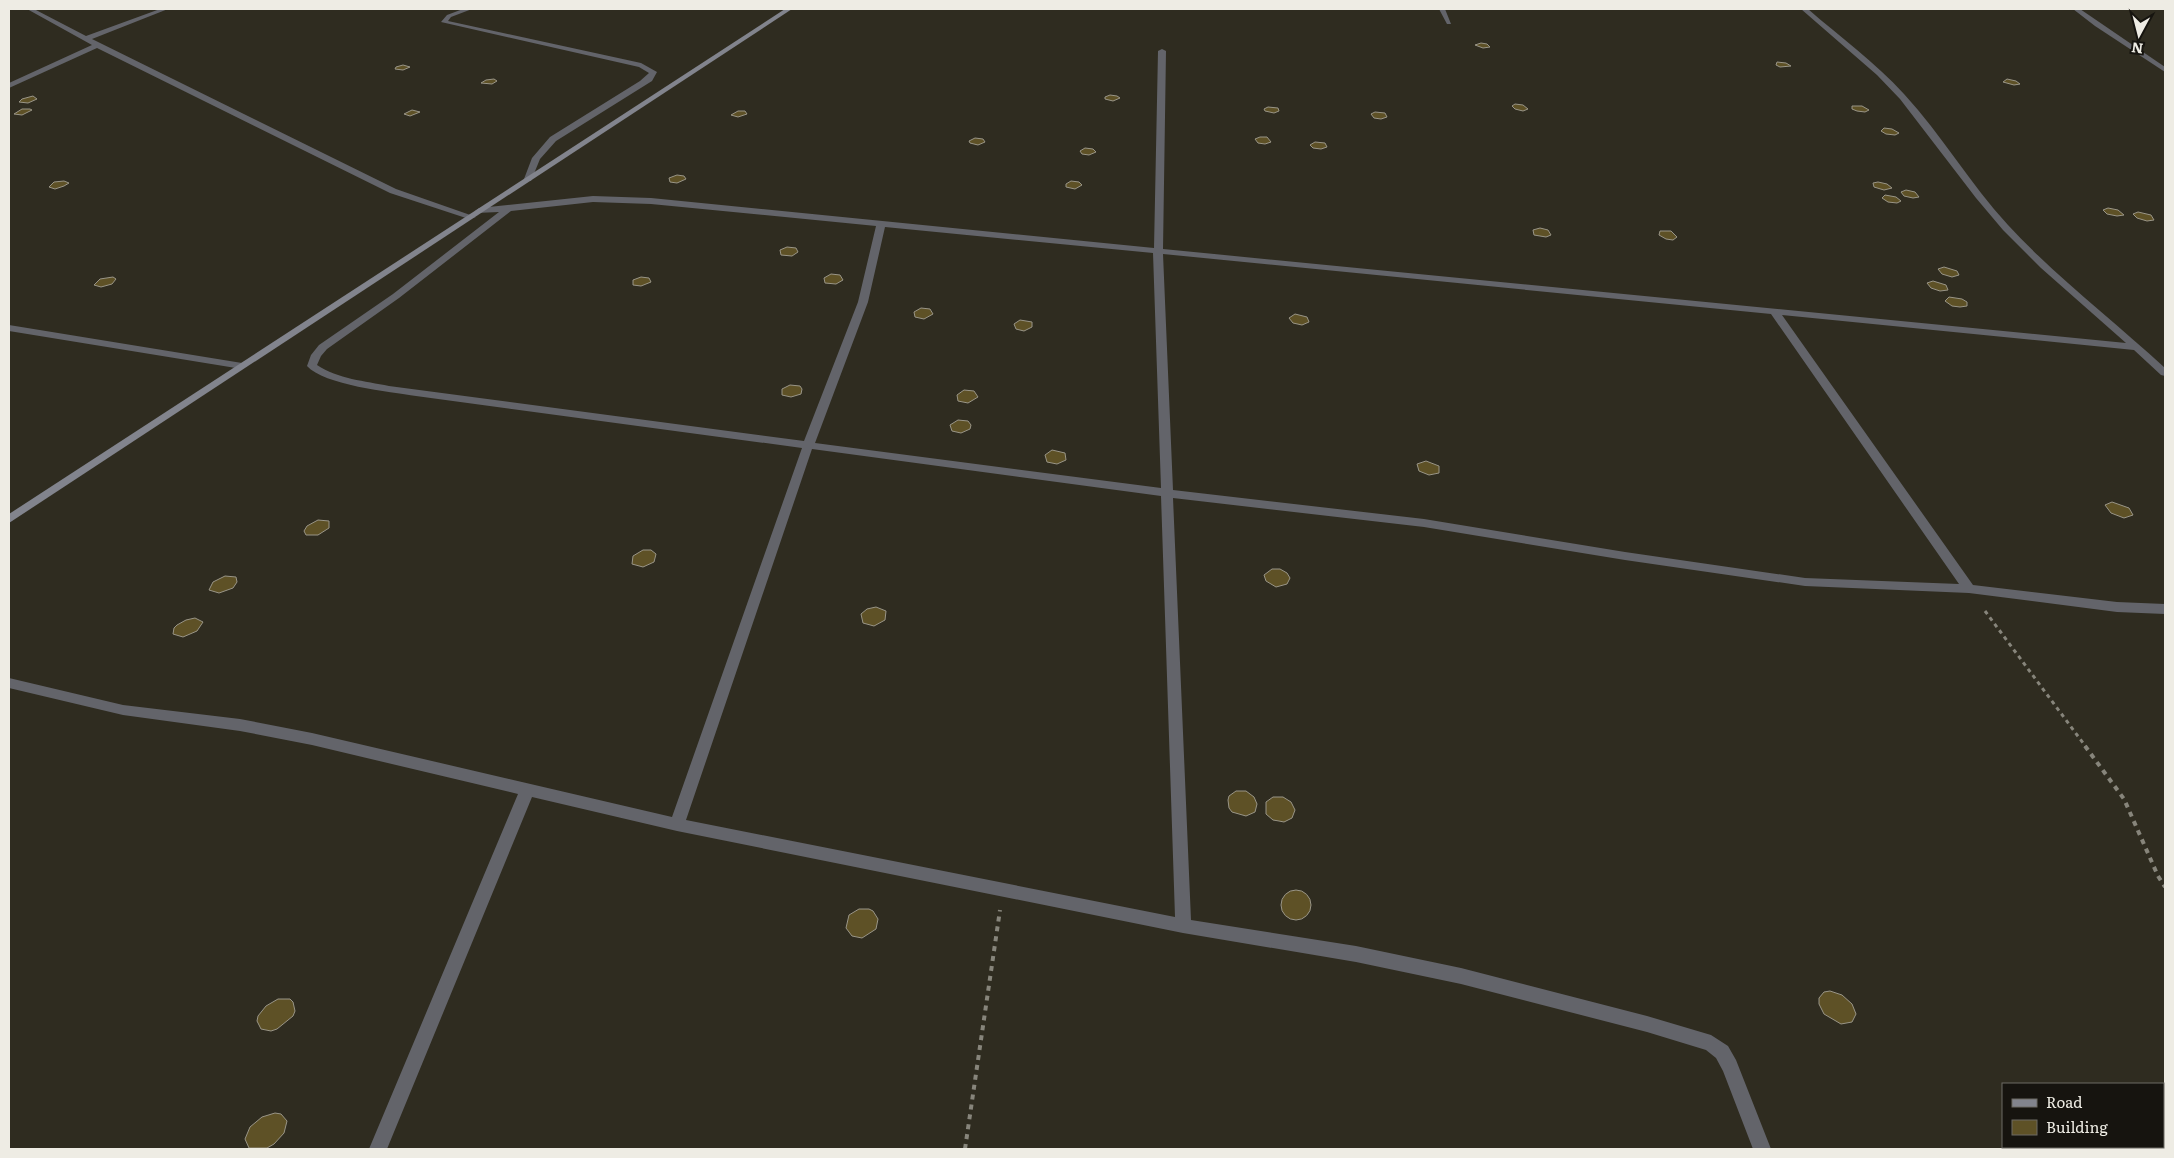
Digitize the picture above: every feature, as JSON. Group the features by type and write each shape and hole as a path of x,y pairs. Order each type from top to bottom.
{"street":[{"path":"30,9 127,62 181,85 393,191 475,214 564,201 619,199 881,223 1158,252 2134,347"},
{"path":"86,38 165,9"},
{"path":"469,9 449,16 444,22 641,65 653,72 649,79 564,131 548,144 536,158 528,179"},
{"path":"9,519 789,9"},
{"path":"1442,9 1449,23"},
{"path":"1804,9 1881,74 1903,97 1988,208 2006,228 2039,261 2165,373"},
{"path":"2076,9 2165,70"},
{"path":"9,86 98,45"},
{"path":"1162,51 1158,252 1184,926"},
{"path":"508,210 396,296 323,347 313,361 312,366 315,370 325,375 364,384 808,446 1167,493 1424,523 1804,582 1969,588 2117,607 2165,609"},
{"path":"677,825 808,446 864,302 881,223"},
{"path":"1774,311 1969,588"},
{"path":"9,328 242,366"},
{"path":"2154,362 2165,363"},
{"path":"9,683 123,710 240,725 312,739 677,825 1184,926 1356,954 1461,976 1647,1024 1711,1043 1722,1052 1730,1066 1762,1149"},
{"path":"378,1149 526,790"}],"path":[{"path":"1969,588 2124,799 2158,876 2165,887"},
{"path":"965,1149 1003,890"}],"building":[{"path":"1487,44 1490,47 1483,48 1475,45"},
{"path":"1777,62 1786,63 1791,66 1780,67 1776,65"},
{"path":"403,65 410,67 403,70 395,69 396,67"},
{"path":"494,79 497,81 492,84 481,83 486,80"},
{"path":"2007,79 2020,84 2014,85 2003,82"},
{"path":"1110,95 1120,98 1113,101 1105,99 1105,97"},
{"path":"33,96 37,99 28,103 19,102 22,99"},
{"path":"1515,104 1523,105 1528,109 1523,111 1515,109 1512,106"},
{"path":"1852,106 1862,106 1869,110 1865,112 1857,111 1852,109"},
{"path":"1268,107 1278,108 1279,111 1274,113 1265,111 1264,109"},
{"path":"22,109 32,110 22,115 14,114"},
{"path":"412,110 420,112 410,116 404,114"},
{"path":"738,111 745,111 747,114 738,117 731,115"},
{"path":"1375,112 1385,113 1387,117 1381,119 1374,118 1371,114"},
{"path":"1884,128 1892,129 1899,133 1895,135 1886,134 1881,131"},
{"path":"1267,137 1271,142 1265,144 1258,143 1255,139"},
{"path":"975,138 983,139 985,142 978,145 970,143 969,141"},
{"path":"1315,142 1325,143 1327,147 1321,149 1313,148 1310,145"},
{"path":"1085,148 1093,149 1096,152 1089,155 1082,154 1080,151"},
{"path":"677,175 684,176 686,179 677,183 670,182 669,178"},
{"path":"64,181 69,183 55,189 49,187 54,182"},
{"path":"1071,181 1079,182 1082,185 1075,189 1066,187 1066,184"},
{"path":"1873,183 1887,184 1892,188 1884,190 1874,187"},
{"path":"1906,190 1915,192 1919,197 1904,196 1901,192"},
{"path":"1885,195 1896,197 1901,201 1897,203 1888,202 1882,198"},
{"path":"2108,208 2118,210 2124,215 2107,214 2103,210"},
{"path":"2138,212 2151,215 2154,220 2147,221 2137,218 2133,214"},
{"path":"1540,228 1548,230 1551,235 1546,237 1534,235 1533,230"},
{"path":"1660,231 1671,231 1677,237 1673,240 1666,239 1659,235"},
{"path":"787,247 796,248 798,252 792,256 781,255 780,250"},
{"path":"1944,267 1957,271 1959,275 1952,277 1942,274 1938,269"},
{"path":"831,274 840,275 843,280 836,284 825,283 824,278"},
{"path":"113,277 116,279 112,284 101,287 94,285 100,279"},
{"path":"641,277 649,278 651,282 641,286 633,285 633,280"},
{"path":"1933,281 1946,285 1948,290 1940,291 1931,288 1927,283"},
{"path":"1949,297 1962,299 1967,302 1967,306 1952,306 1945,301"},
{"path":"921,308 930,309 933,314 924,319 915,317 914,312"},
{"path":"1295,314 1307,317 1309,322 1302,325 1293,323 1289,318"},
{"path":"1020,320 1032,322 1032,327 1024,331 1016,329 1014,324"},
{"path":"790,385 800,386 802,389 801,394 791,397 782,395 782,389"},
{"path":"964,390 974,391 978,397 968,403 958,401 957,395"},
{"path":"958,420 968,421 971,425 970,429 961,433 952,431 950,425"},
{"path":"1052,450 1065,453 1066,460 1057,464 1047,462 1045,455"},
{"path":"1426,461 1439,466 1439,473 1429,475 1419,471 1417,464"},
{"path":"2112,502 2129,508 2133,515 2124,518 2111,513 2105,505"},
{"path":"318,520 329,521 329,528 318,535 306,535 304,531 307,526"},
{"path":"643,550 651,550 656,554 654,562 643,567 632,564 633,556"},
{"path":"1272,569 1280,569 1287,573 1290,578 1287,584 1276,587 1266,581 1264,575"},
{"path":"225,576 236,577 237,582 233,588 219,593 209,590 213,582"},
{"path":"876,607 886,611 885,620 874,626 863,623 861,614 867,609"},
{"path":"195,618 203,622 197,631 183,637 173,634 174,628 177,625"},
{"path":"1236,791 1246,791 1254,797 1257,804 1255,812 1246,816 1232,812 1229,808 1228,800 1229,796"},
{"path":"1273,797 1283,797 1291,802 1295,810 1292,818 1284,822 1273,820 1266,814 1266,802"},
{"path":"1296,890 1307,894 1311,905 1307,916 1296,920 1285,916 1281,905 1285,894"},
{"path":"859,909 873,911 878,919 876,929 862,938 852,936 846,928 849,915"},
{"path":"1830,991 1842,995 1852,1004 1856,1014 1852,1022 1841,1024 1824,1014 1819,1004 1819,998 1824,992"},
{"path":"278,999 290,999 293,1002 295,1011 293,1016 277,1029 271,1031 261,1029 257,1021 258,1016 266,1006"},
{"path":"275,1113 281,1114 287,1121 284,1133 274,1144 267,1148 249,1148 245,1139 250,1127 262,1117"}]}
